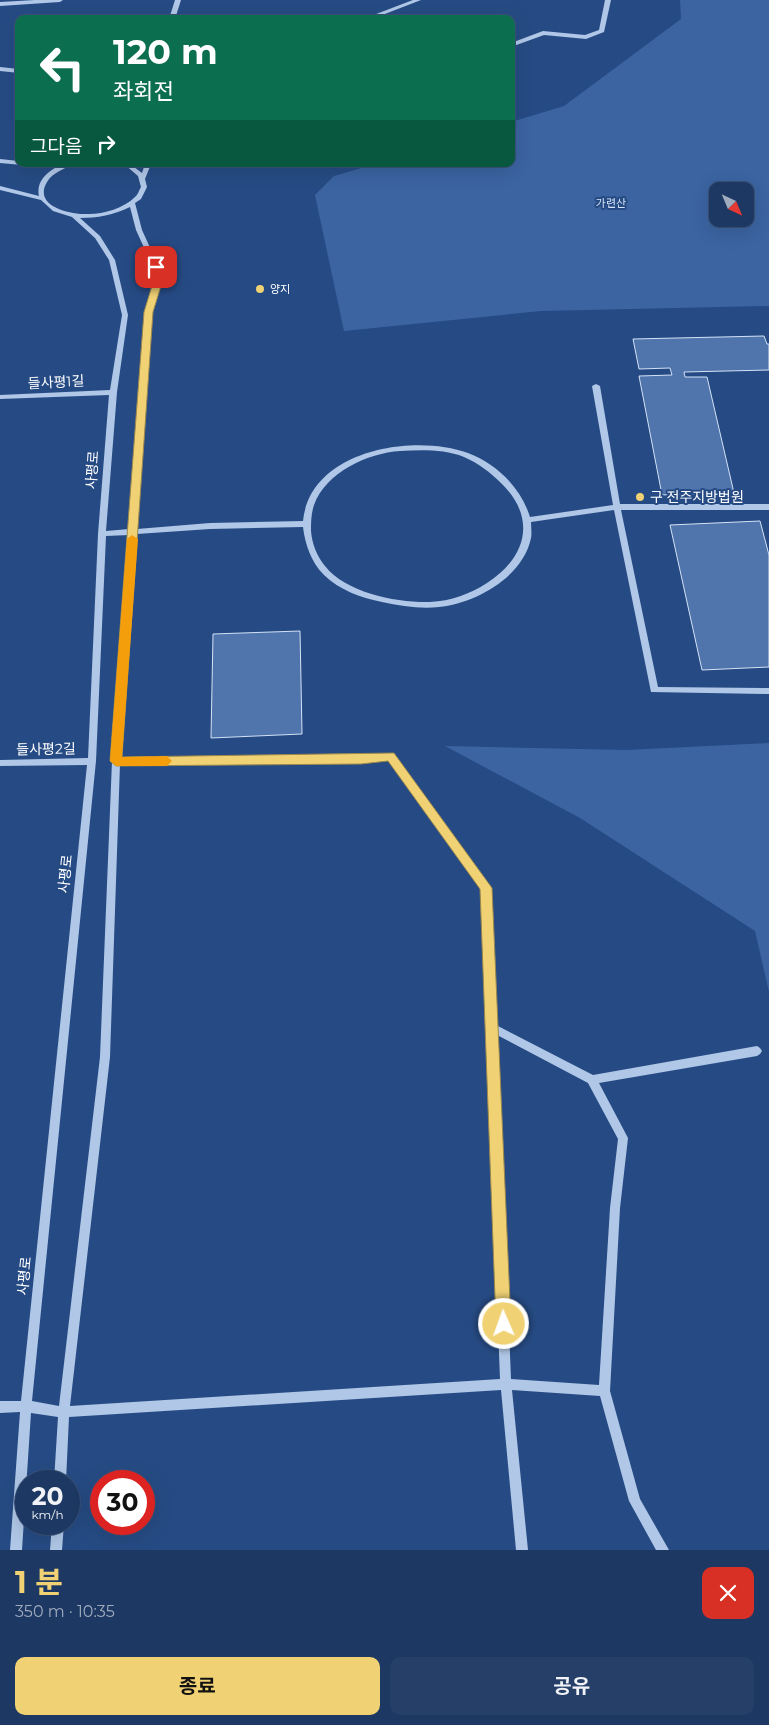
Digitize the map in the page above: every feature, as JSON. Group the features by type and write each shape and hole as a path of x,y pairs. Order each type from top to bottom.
{"street":[{"path":"0,4 60,0"},
{"path":"173,15 178,0"},
{"path":"377,15 418,0"},
{"path":"515,44 543,33 586,38 602,31 608,0"},
{"path":"0,69 15,71"},
{"path":"0,161 15,163"},
{"path":"43,199 41,191 44,182 50,173 59,167"},
{"path":"61,1470 64,1412 106,1057 116,761 149,312 160,276 139,230 132,204 140,195 144,186 143,178 138,170 132,167"},
{"path":"143,178 147,167"},
{"name":"사평로","path":"0,188 43,199 50,207 74,216 98,237 112,260 126,314 113,392 102,534 92,761 26,1406 16,1550"},
{"name":"사평로","path":"74,216 106,215 132,204"},
{"path":"596,386 617,507 654,690 769,692"},
{"name":"들사평1길","path":"0,397 113,392"},
{"path":"431,448 466,455 495,470 522,499 528,520 525,546 512,569 494,584 464,599 419,606 362,596 330,576 312,554 305,524 312,498 328,478 346,464 382,450 431,448"},
{"path":"528,520 617,507 769,507"},
{"path":"102,534 133,530 305,524"},
{"path":"116,761 361,760 390,756 486,888 506,1384 522,1550"},
{"name":"들사평2길","path":"0,763 92,761"},
{"path":"491,1028 592,1080 623,1138 615,1208 604,1391 635,1500 663,1550"},
{"path":"592,1080 757,1050"},
{"path":"0,1407 26,1406 64,1412 506,1384 604,1391"},
{"path":"56,1550 57,1535"}],"green space":[{"name":"가련산","path":"680,0 769,0 769,306 541,311 344,331 315,195 334,176 365,167 515,167 515,121 564,106 681,19"},
{"path":"769,743 769,992 755,931 580,818 445,746 626,750"}],"building":[{"path":"764,336 767,344 769,344 769,370 684,372 685,377 707,377 734,493 662,495 639,376 672,375 670,368 639,369 633,339"},
{"path":"760,521 769,555 769,667 702,670 670,525"},
{"path":"300,631 302,734 211,738 213,634"}],"slow traffic":[{"path":"132,539 125,615 116,761 167,761"}],"place":[{"name":"양지","path":"260,289"},
{"name":"구 전주지방법원","path":"640,497"}],"route":[{"path":"156,267 160,276 149,312 125,615 116,761 361,760 390,756 486,888 504,1324"}]}
